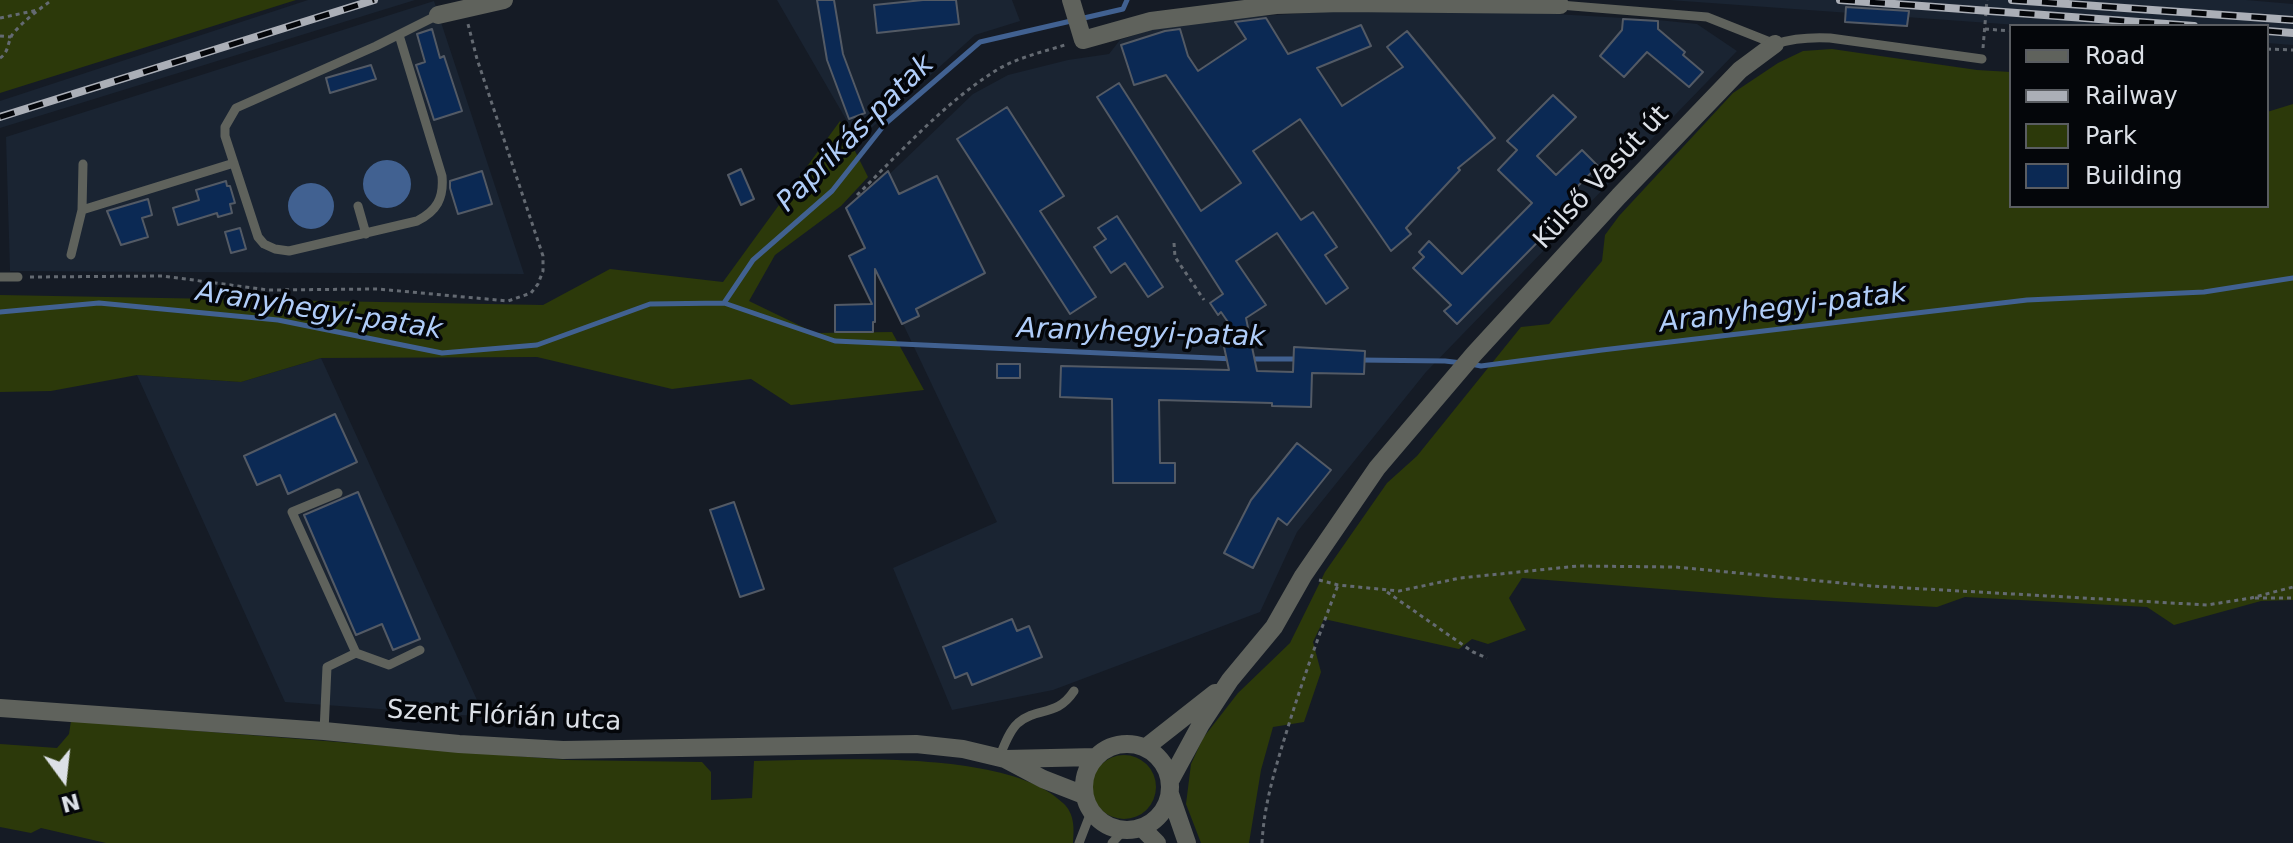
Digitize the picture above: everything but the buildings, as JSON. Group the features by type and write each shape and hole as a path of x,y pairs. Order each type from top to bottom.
{"street":[{"path":"438,15 504,0"},
{"path":"1072,1 1081,33 1276,5 1560,5"},
{"name":"Külső Vasút út","path":"1303,576 1377,468 1474,354 1740,70 1775,44"},
{"path":"1125,834 1157,819 1201,724 1230,680 1274,627 1303,576"},
{"path":"1145,748 1230,680"},
{"name":"Szent Flórián utca","path":"0,708 563,750 916,744 963,749 1002,759 1087,804"},
{"path":"1157,843 1106,826 1087,804 1084,778 1096,757 1116,745 1132,744 1145,748 1166,769 1187,843"},
{"name":"Szent Flórián utca","path":"1002,759 1096,757"}],"lane":[{"path":"1560,5 1707,17 1775,44 1789,39 1830,38 1982,59"},
{"path":"399,35 438,160 443,188 438,206 417,221 289,251 264,244 258,237 225,136 225,127 236,108 438,15"},
{"path":"82,210 234,163"},
{"path":"71,255 82,210 83,164"},
{"path":"358,206 366,234"},
{"path":"0,277 18,277"},
{"path":"338,493 292,512 356,653 389,665 420,650"},
{"path":"324,731 327,667 356,653"},
{"path":"1002,759 1005,742 1016,725 1025,718 1065,705 1074,691"},
{"path":"1079,843 1087,804"}],"path":[{"path":"0,58 6,54 11,37 52,0"},
{"path":"1982,59 1987,0"},
{"path":"0,18 38,10"},
{"path":"1985,29 2009,31"},
{"path":"857,195 942,112 993,72 1081,33"},
{"path":"0,36 11,37"},
{"path":"2269,49 2293,50"},
{"path":"1174,243 1175,257 1204,300"},
{"path":"1303,576 1338,585 1399,591 1460,578 1578,566 1662,566 1872,586 2191,604 2230,603 2293,587"},
{"path":"1262,843 1264,813 1283,743 1338,585"},
{"path":"1384,590 1473,652 1487,658"},
{"path":"2251,598 2293,598"}],"shaded area":[{"path":"308,0 415,0 0,128 0,101"},
{"path":"777,0 1012,0 1020,21 975,35 858,140"},
{"path":"1669,0 2246,0 2293,4 2293,45 2269,43 2269,24 2009,24"},
{"path":"434,1 524,274 10,271 6,137"},
{"path":"1352,10 1503,11 1697,24 1737,51 1426,372 1297,532 1260,612 1053,690 952,710 893,568 997,522 850,212 973,94 1008,75 1068,60 1109,54 1120,40 1150,30 1231,18"},
{"path":"321,358 482,711 475,716 285,702 137,375 241,382"}],"green space":[{"path":"0,0 296,0 0,93"},
{"path":"1832,49 2009,72 2009,208 2269,208 2269,111 2293,104 2293,600 2261,601 2174,625 2147,607 1965,597 1937,607 1522,578 1509,598 1526,630 1488,644 1472,639 1459,649 1324,619 1313,642 1321,672 1304,722 1273,727 1261,770 1249,843 1201,843 1186,804 1191,764 1203,738 1238,693 1290,643 1325,572 1387,483 1417,456 1521,327 1549,324 1602,261 1605,235 1619,216 1733,93 1778,63 1803,51"},
{"path":"840,121 868,177 841,206 775,255 749,301 815,333 892,332 924,390 791,405 751,379 672,389 537,357 321,358 241,382 137,375 51,391 0,392 0,295 543,305 610,269 723,282"},
{"path":"71,721 567,760 702,762 711,772 711,800 752,798 754,761 871,759 961,765 1002,773 1037,785 1063,803 1072,817 1073,843 106,843 41,828 31,833 0,827 0,744 57,748 69,734"},
{"path":"1118,755 1130,755 1147,764 1154,775 1154,799 1147,810 1130,819 1118,819 1106,814 1097,805 1092,793 1092,781 1097,769 1106,760"}],"water":[{"path":"387,160 404,167 411,184 404,201 387,208 370,201 363,184 370,167"},
{"path":"311,183 327,190 334,206 327,222 311,229 295,222 288,206 295,190"}],"waterway":[{"name":"Paprikás-patak","path":"724,303 753,260 832,191 885,124 980,42 1123,9 1127,0"},
{"name":"Aranyhegyi-patak","path":"1471,364 1481,366 2027,300 2204,292 2293,278"},
{"name":"Aranyhegyi-patak","path":"0,312 99,303 278,320 442,353 537,345 650,304 724,303 835,341 1234,359"},
{"name":"Aranyhegyi-patak","path":"1248,359 1298,359"},
{"name":"Aranyhegyi-patak","path":"1360,360 1462,363"}],"railway":[{"path":"0,117 374,0"},
{"path":"1840,0 2167,24"},
{"path":"2012,0 2293,20"},
{"path":"2269,31 2293,33"}]}
